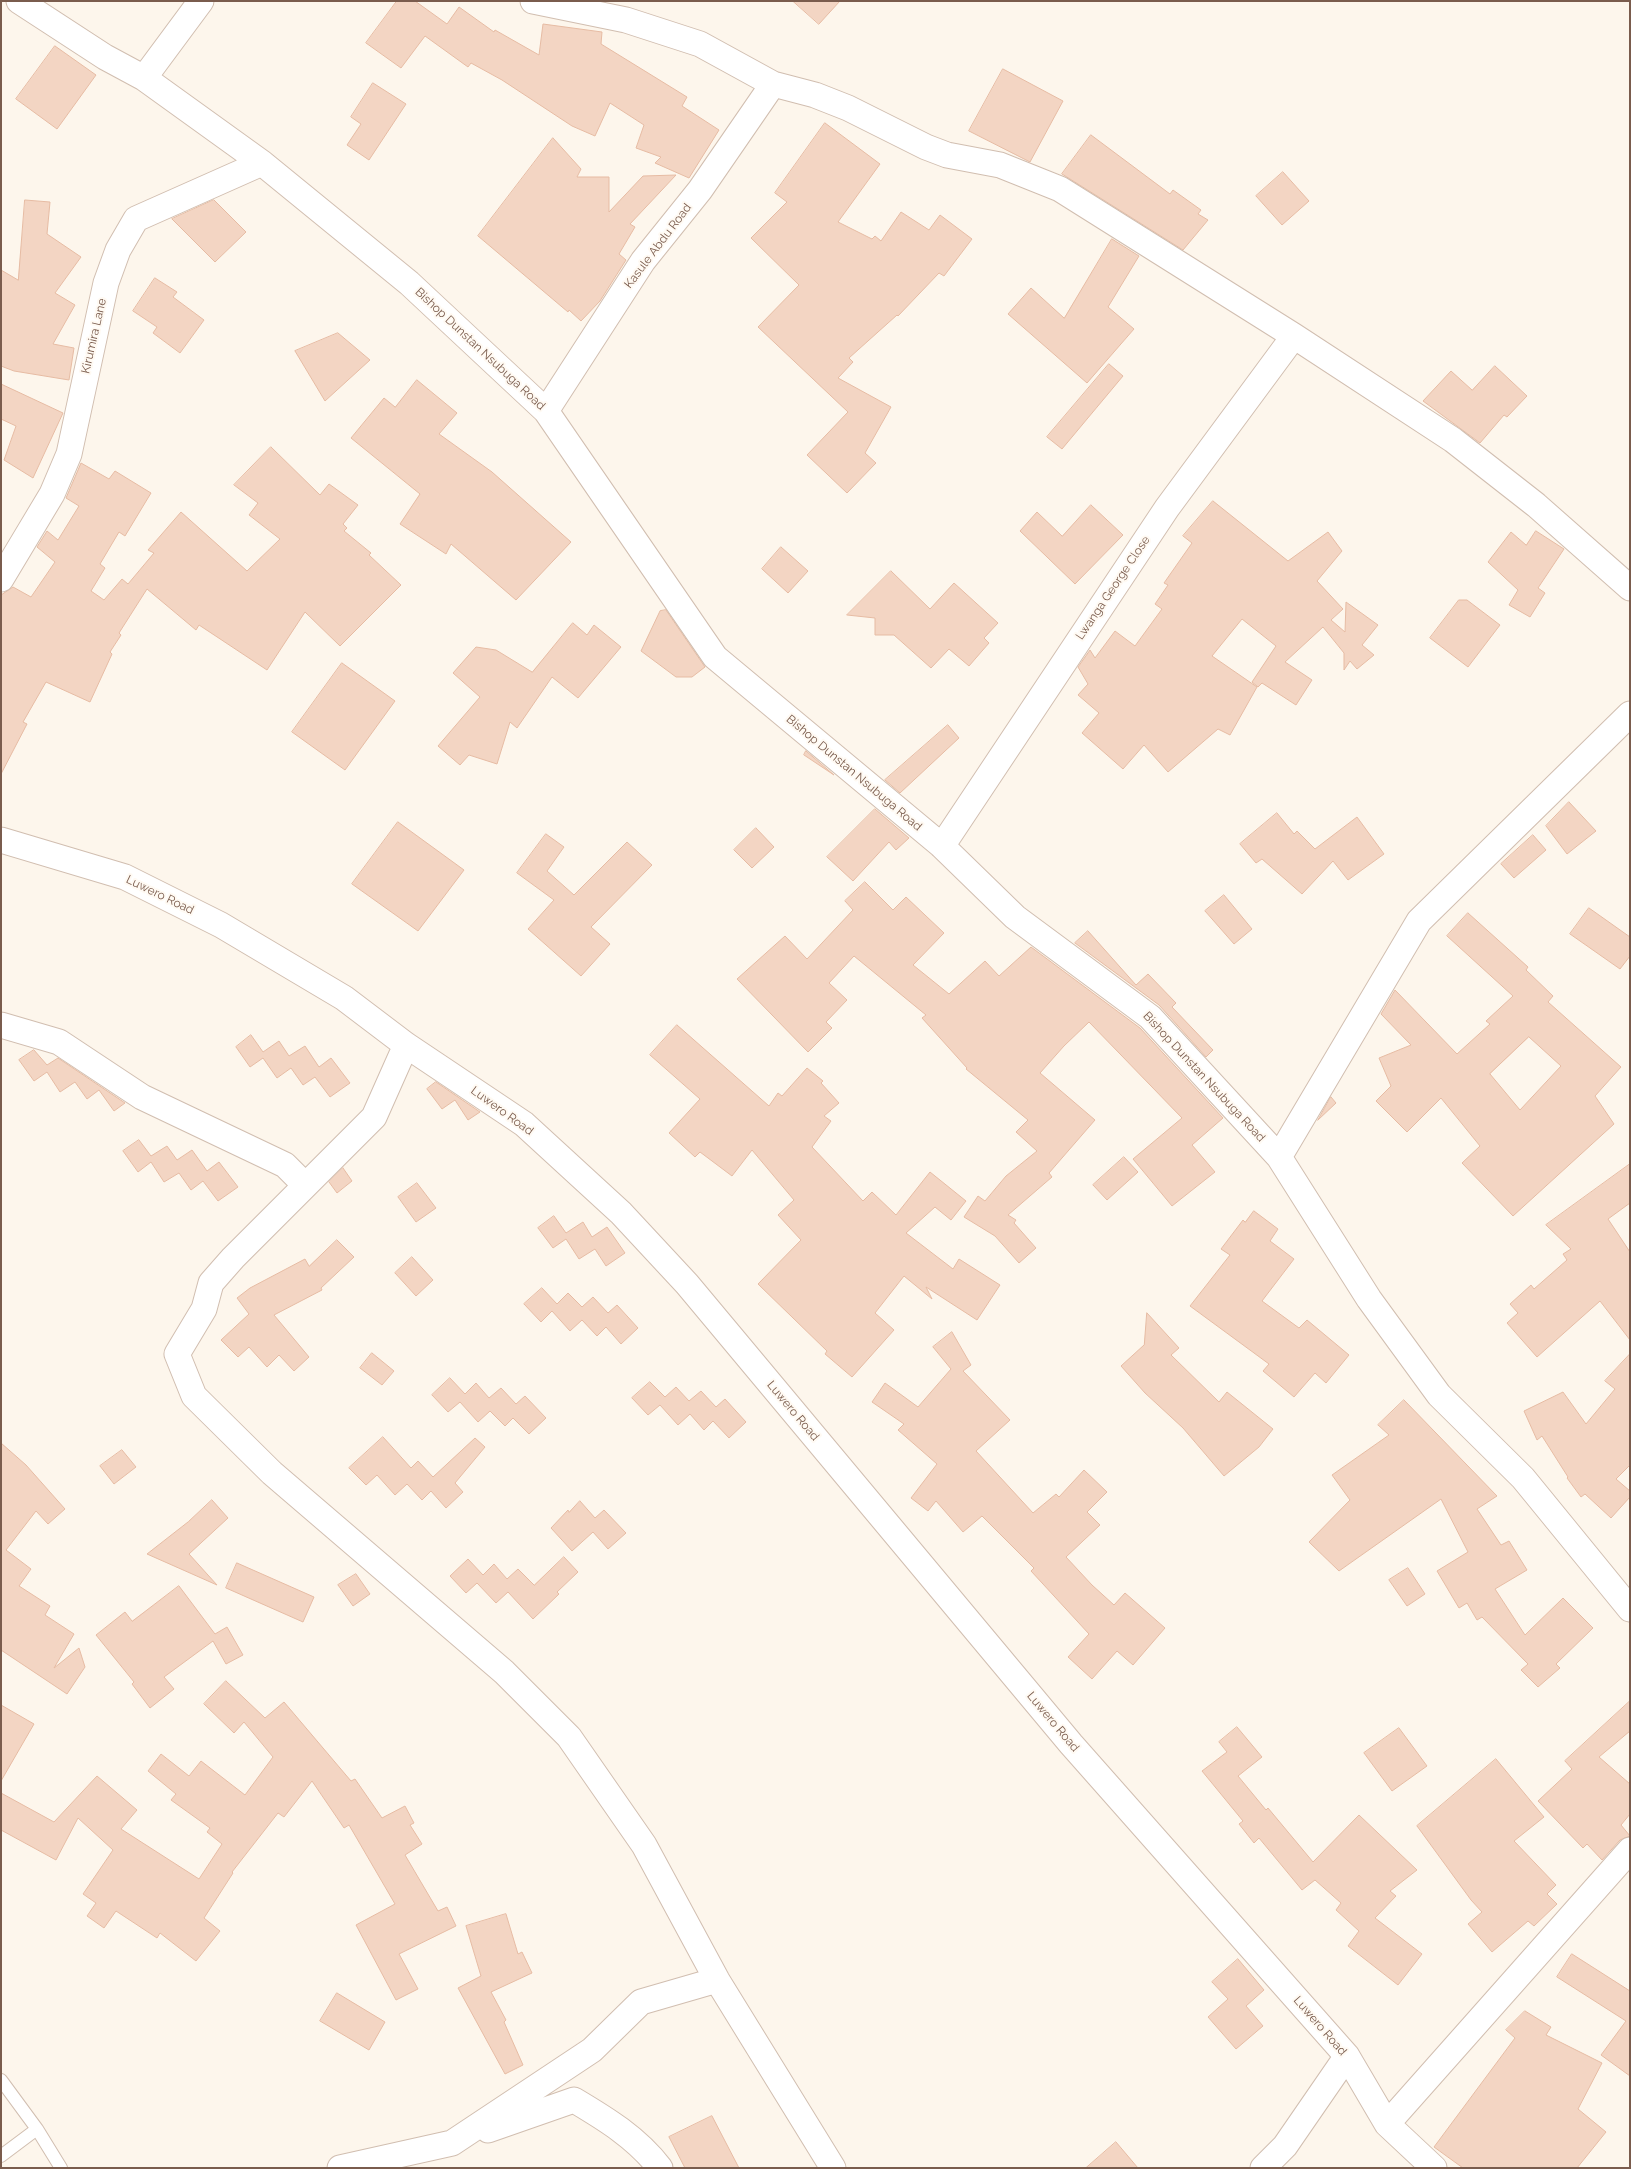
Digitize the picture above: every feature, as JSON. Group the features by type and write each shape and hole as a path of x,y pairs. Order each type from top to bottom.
{"street":[{"name":"Bishop Dunstan Nsubuga Road","path":"19,1 106,58 144,78 262,163 410,283 546,411 715,657 942,846 1014,917 1150,1017 1279,1157 1369,1299 1439,1395 1523,1478 1630,1609"},
{"path":"144,78 201,1"},
{"path":"533,1 626,20 700,44 773,84 814,95 875,121 926,147 947,155 1000,165 1060,189 1294,336 1453,440 1536,505 1630,588"},
{"name":"Kasule Abdu Road","path":"546,411 644,261 700,190 773,84"},
{"name":"Kirumira Lane","path":"1,579 52,494 69,454 106,283 118,250 136,219 262,163"},
{"name":"Lwanga George Close","path":"942,846 1167,508 1294,336"},
{"path":"1279,1157 1419,921 1630,714"},
{"name":"Luwero Road","path":"1,840 125,877 213,920 344,998 406,1045 524,1124 621,1213 705,1306 1071,1744 1347,2056 1387,2124 1434,2168"},
{"path":"1,1025 59,1042 142,1098 285,1164 305,1185"},
{"path":"406,1045 374,1117 305,1185 211,1283 204,1309 177,1354 194,1396 272,1474 497,1666 568,1737 644,1844 717,1980 833,2168"},
{"path":"1387,2124 1630,1850"},
{"path":"452,2143 592,2050 641,2002 717,1980"},
{"path":"1263,2168 1285,2146 1347,2056"},
{"path":"340,2168 452,2143 574,2100 616,2125 651,2156 660,2168"}],"lane":[{"path":"1,2080 37,2129 61,2168"},
{"path":"1,2156 37,2129"}],"building":[{"path":"397,1 415,1 447,24 459,7 494,32 495,30 539,55 543,24 602,32 601,44 687,97 682,106 719,130 689,178 655,163 661,157 636,148 644,125 610,103 595,136 572,126 502,80 471,63 468,67 425,36 401,68 366,43"},
{"path":"793,1 840,1 819,24"},
{"path":"55,46 96,75 57,129 16,99"},
{"path":"1003,69 1063,101 1030,162 969,131"},
{"path":"373,83 406,104 369,160 347,145 361,124 351,117"},
{"path":"825,123 880,164 838,222 872,239 875,236 881,241 901,212 929,230 940,215 972,239 944,276 939,273 898,316 849,358 853,362 838,378 891,407 865,453 876,463 847,493 807,455 848,412 758,327 799,285 751,238 787,202 775,193"},
{"path":"1091,135 1170,194 1173,190 1201,210 1198,214 1208,220 1183,250 1062,174"},
{"path":"553,138 581,169 577,177 609,177 609,212 643,176 676,175 630,224 635,227 619,254 626,260 600,301 581,321 478,236"},
{"path":"1283,172 1309,201 1282,225 1256,196"},
{"path":"25,200 50,202 47,234 81,257 55,293 75,305 53,344 74,348 69,380 14,371 1,366 1,270 18,280"},
{"path":"214,200 246,232 215,262 172,219"},
{"path":"1112,239 1139,256 1108,307 1134,329 1087,383 1008,314 1031,288 1064,318"},
{"path":"155,278 177,292 173,297 204,320 180,353 153,333 157,327 133,311"},
{"path":"338,333 370,360 325,401 295,351"},
{"path":"1109,364 1123,376 1062,449 1047,437"},
{"path":"1495,366 1527,396 1507,417 1504,415 1480,443 1423,401 1451,371 1472,390"},
{"path":"417,380 457,413 439,434 492,472 571,542 516,600 451,544 446,554 400,524 420,494 351,438 384,398 395,407"},
{"path":"1,384 63,413 33,478 4,460 16,426 1,419"},
{"path":"271,447 320,495 329,484 358,505 343,524 347,528 344,531 371,553 369,555 401,585 340,646 305,612 267,670 199,625 196,630 147,589 119,633 121,635 110,652 112,654 90,702 46,682 23,722 27,724 1,774 1,595 13,587 31,597 55,562 37,547 47,531 58,540 79,506 66,498 81,463 109,479 115,471 151,493 125,536 119,532 100,564 105,568 91,591 104,600 122,579 128,584 154,553 148,550 181,512 247,571 280,539 249,515 258,503 234,485"},
{"path":"1213,501 1288,561 1328,532 1342,551 1317,581 1343,609 1331,620 1345,632 1346,602 1378,625 1362,645 1374,655 1357,669 1350,661 1344,670 1344,653 1323,627 1285,662 1312,680 1296,705 1262,683 1258,687 1252,682 1276,646 1242,619 1212,656 1257,687 1230,735 1218,729 1168,772 1144,745 1123,769 1082,733 1099,713 1078,695 1088,684 1078,667 1090,650 1095,658 1115,631 1135,646 1162,609 1155,604 1168,585 1164,583 1192,543 1183,536"},
{"path":"1091,505 1123,535 1075,584 1020,531 1037,512 1062,536"},
{"path":"1536,531 1564,549 1538,588 1545,593 1530,617 1509,605 1518,590 1488,562 1511,532 1526,545"},
{"path":"781,547 808,571 788,593 762,569"},
{"path":"891,571 930,609 954,583 998,623 984,638 989,643 969,666 949,649 931,668 894,635 875,635 875,618 847,615"},
{"path":"1459,600 1467,600 1500,625 1468,667 1430,638"},
{"path":"666,610 705,667 692,677 676,677 641,651 660,611"},
{"path":"573,623 587,635 594,625 621,647 578,698 552,677 517,728 510,722 497,764 469,755 460,765 438,746 480,697 453,673 476,647 496,650 532,672"},
{"path":"342,663 395,701 345,770 292,732"},
{"path":"948,725 959,738 900,793 885,780"},
{"path":"806,751 834,775 804,755"},
{"path":"1569,802 1596,831 1567,854 1546,826"},
{"path":"875,809 909,838 896,850 889,842 853,881 827,857"},
{"path":"1277,813 1294,834 1297,831 1315,849 1357,817 1384,854 1348,880 1333,861 1302,894 1262,859 1256,863 1240,844"},
{"path":"398,822 464,870 418,931 352,884"},
{"path":"756,828 774,847 752,868 734,850"},
{"path":"546,834 564,847 547,871 574,895 627,842 652,865 591,927 610,944 581,976 528,929 554,900 517,873"},
{"path":"1533,835 1546,850 1514,878 1501,864"},
{"path":"865,882 893,910 906,897 944,933 913,965 949,994 985,961 999,976 1031,947 1140,1028 1223,1118 1192,1145 1215,1172 1172,1206 1133,1159 1182,1118 1089,1022 1040,1073 1095,1120 1049,1173 1052,1177 1008,1215 1016,1220 1014,1223 1036,1248 1019,1263 995,1236 964,1217 978,1196 985,1201 1006,1176 1037,1151 1016,1132 1028,1120 966,1069 922,1018 926,1015 854,956 829,983 847,1000 826,1022 832,1028 808,1052 737,979 785,936 807,959 853,910 845,901"},
{"path":"1224,895 1252,929 1234,944 1205,911"},
{"path":"1589,908 1630,937 1630,956 1620,969 1570,934"},
{"path":"1468,913 1528,967 1526,970 1553,996 1548,1002 1621,1067 1595,1096 1614,1124 1513,1216 1462,1163 1480,1146 1441,1098 1407,1132 1376,1101 1391,1086 1379,1058 1411,1045 1381,1014 1395,990 1457,1054 1490,1024 1486,1021 1513,996 1447,936","holes":["1529,1037 1561,1066 1520,1110 1490,1074"]},
{"path":"1088,931 1136,985 1148,974 1176,1003 1172,1007 1213,1050 1206,1057 1159,1005 1075,943"},
{"path":"677,1025 769,1106 778,1093 782,1096 807,1068 823,1081 821,1083 839,1103 824,1116 831,1121 812,1147 863,1201 872,1192 896,1215 930,1172 966,1201 951,1220 935,1207 906,1233 953,1269 959,1259 1000,1285 977,1320 926,1287 932,1299 904,1276 875,1313 894,1330 852,1377 825,1354 827,1351 758,1284 801,1240 778,1215 794,1200 752,1150 732,1176 700,1152 695,1157 669,1133 700,1099 650,1055"},
{"path":"251,1035 263,1052 279,1041 289,1056 305,1046 319,1067 331,1058 350,1083 330,1097 315,1077 303,1085 291,1068 277,1078 263,1058 250,1067 236,1047"},
{"path":"34,1050 47,1065 58,1058 125,1103 114,1111 99,1090 87,1099 75,1082 60,1092 47,1072 34,1081 19,1060"},
{"path":"436,1082 480,1112 468,1120 455,1100 442,1109 427,1089"},
{"path":"1331,1097 1336,1103 1318,1120"},
{"path":"139,1140 151,1156 167,1146 177,1160 192,1150 207,1171 219,1162 238,1187 218,1201 203,1181 191,1190 179,1173 164,1182 151,1162 138,1172 123,1151"},
{"path":"1124,1157 1138,1172 1107,1200 1093,1185"},
{"path":"1630,1164 1630,1203 1608,1219 1630,1252 1630,1340 1600,1301 1537,1357 1507,1323 1518,1313 1510,1304 1531,1285 1534,1289 1567,1260 1563,1254 1571,1249 1546,1225"},
{"path":"343,1168 352,1181 337,1193 329,1182"},
{"path":"417,1183 436,1208 416,1222 398,1197"},
{"path":"1254,1211 1278,1229 1270,1241 1294,1259 1262,1301 1299,1328 1307,1320 1349,1355 1326,1383 1315,1373 1294,1397 1263,1371 1269,1364 1190,1306 1230,1255 1221,1249 1243,1220 1245,1222"},
{"path":"554,1216 566,1233 583,1222 592,1237 607,1227 625,1253 606,1266 595,1249 579,1259 566,1239 553,1248 538,1228"},
{"path":"337,1240 354,1257 321,1288 322,1290 274,1315 309,1357 294,1371 279,1355 267,1367 249,1347 238,1357 221,1340 249,1314 237,1298 250,1288 305,1259 309,1266"},
{"path":"412,1257 433,1280 416,1296 395,1273"},
{"path":"542,1288 557,1304 568,1293 582,1307 593,1297 608,1313 617,1305 638,1328 621,1344 606,1327 597,1336 582,1320 570,1331 552,1311 541,1322 524,1304"},
{"path":"1147,1313 1179,1348 1171,1355 1219,1402 1227,1392 1273,1429 1259,1447 1224,1476 1183,1428 1145,1393 1121,1366 1144,1345"},
{"path":"952,1332 971,1365 963,1371 1010,1420 976,1451 1033,1513 1056,1494 1059,1497 1084,1470 1107,1492 1087,1512 1100,1525 1066,1557 1114,1605 1125,1593 1165,1628 1133,1665 1117,1651 1092,1679 1068,1657 1089,1634 1031,1571 1034,1568 982,1516 963,1532 936,1501 928,1511 911,1498 937,1464 898,1430 904,1424 872,1402 885,1383 918,1407 951,1369 933,1347"},
{"path":"372,1353 394,1371 382,1385 360,1368"},
{"path":"1630,1354 1630,1465 1616,1479 1630,1491 1630,1497 1611,1518 1585,1494 1581,1497 1567,1478 1542,1436 1537,1440 1524,1411 1563,1392 1586,1424 1615,1389 1605,1381"},
{"path":"450,1378 465,1394 476,1383 489,1398 501,1388 516,1404 525,1396 546,1418 529,1434 513,1418 505,1426 490,1411 478,1422 460,1402 448,1412 432,1395"},
{"path":"650,1382 665,1397 676,1387 689,1401 701,1391 716,1407 725,1399 746,1422 729,1438 713,1421 704,1430 690,1414 678,1425 660,1405 648,1415 632,1398"},
{"path":"1404,1400 1497,1496 1477,1509 1501,1545 1509,1541 1527,1570 1495,1589 1525,1635 1563,1598 1593,1628 1556,1664 1560,1668 1538,1687 1521,1670 1528,1664 1482,1617 1477,1620 1467,1603 1459,1608 1437,1571 1468,1552 1441,1499 1339,1571 1309,1542 1350,1500 1332,1475 1389,1435 1378,1425"},
{"path":"383,1437 411,1468 418,1461 433,1477 475,1438 485,1447 455,1483 463,1492 446,1508 431,1491 422,1500 407,1484 395,1495 377,1475 366,1485 349,1468"},
{"path":"1,1443 26,1465 65,1509 48,1524 36,1511 6,1550 31,1569 19,1586 50,1606 45,1615 74,1634 54,1668 79,1648 85,1667 67,1694 1,1650"},
{"path":"122,1450 136,1467 114,1484 100,1466"},
{"path":"212,1500 228,1518 189,1554 217,1585 147,1554 188,1522"},
{"path":"580,1501 595,1518 604,1510 626,1533 608,1549 593,1532 572,1551 551,1528 568,1510 569,1512"},
{"path":"564,1557 578,1572 533,1619 508,1592 496,1603 477,1583 466,1593 450,1576 468,1559 483,1575 494,1564 507,1579 518,1569 534,1585"},
{"path":"237,1563 314,1597 303,1622 226,1588"},
{"path":"1408,1568 1425,1594 1407,1606 1389,1580"},
{"path":"356,1574 370,1594 353,1606 338,1585"},
{"path":"179,1586 215,1634 227,1627 243,1655 226,1664 213,1641 164,1677 174,1689 150,1708 132,1684 134,1682 96,1635 125,1612 132,1621"},
{"path":"226,1681 265,1718 284,1702 351,1781 355,1779 382,1818 405,1806 414,1823 410,1825 422,1844 405,1855 438,1911 447,1907 456,1926 399,1954 418,1989 396,2000 356,1925 395,1904 349,1825 344,1828 312,1781 284,1817 278,1813 232,1872 204,1918 220,1931 196,1961 160,1933 157,1938 116,1911 104,1928 87,1916 96,1903 83,1894 113,1850 78,1818 56,1860 1,1830 1,1793 54,1822 97,1776 137,1810 121,1829 199,1879 222,1844 207,1832 210,1828 171,1800 176,1794 148,1771 161,1754 189,1776 201,1761 245,1795 273,1757 244,1722 234,1733 204,1704"},
{"path":"1630,1701 1630,1731 1599,1757 1630,1784 1630,1814 1621,1825 1630,1836 1620,1840 1602,1860 1587,1844 1583,1848 1538,1801 1572,1769 1565,1761"},
{"path":"1,1705 34,1724 1,1781"},
{"path":"1237,1727 1262,1757 1238,1776 1266,1810 1268,1808 1313,1862 1359,1815 1417,1870 1390,1891 1396,1896 1375,1918 1422,1954 1398,1985 1348,1946 1359,1931 1336,1910 1341,1903 1315,1880 1302,1890 1259,1838 1254,1843 1239,1824 1243,1821 1202,1771 1227,1752 1219,1742"},
{"path":"1399,1728 1427,1766 1392,1791 1364,1753"},
{"path":"1496,1759 1544,1817 1514,1841 1556,1885 1547,1894 1557,1904 1534,1926 1528,1921 1492,1952 1468,1924 1482,1912 1471,1900 1417,1826"},
{"path":"506,1914 518,1954 522,1952 532,1973 491,1992 506,2020 504,2022 523,2065 505,2074 458,1988 481,1976 466,1926"},
{"path":"1572,1954 1630,1991 1630,2076 1601,2055 1626,2021 1557,1977"},
{"path":"1238,1959 1264,1990 1246,2006 1263,2026 1236,2049 1208,2017 1228,1999 1212,1982"},
{"path":"337,1993 385,2022 369,2050 320,2021"},
{"path":"1525,2011 1551,2027 1546,2035 1602,2063 1578,2109 1606,2132 1577,2168 1463,2168 1434,2147 1515,2038 1506,2030"},
{"path":"712,2116 739,2168 685,2168 669,2137"},
{"path":"1116,2142 1138,2168 1086,2168"}]}
